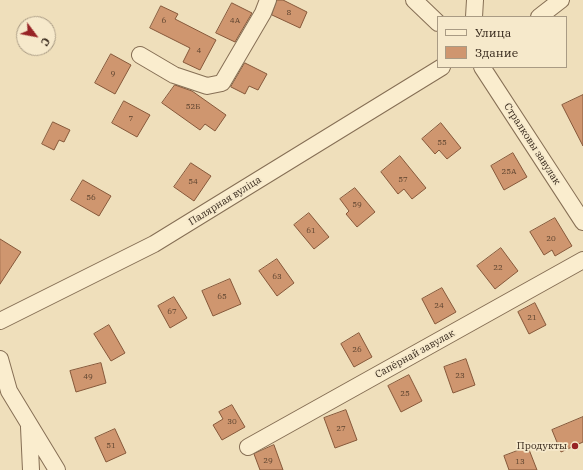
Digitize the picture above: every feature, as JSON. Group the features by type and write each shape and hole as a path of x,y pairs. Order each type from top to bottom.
{"street":[{"path":"140,55 174,75 207,86 222,82 263,13 268,0"},
{"path":"414,0 437,22"},
{"path":"474,0 474,16"},
{"path":"540,16 562,0"},
{"name":"Палярная вуліца","path":"0,321 154,244 440,68"},
{"name":"Стралковы завулак","path":"483,68 583,222"},
{"name":"Сапёрнай завулак","path":"248,447 583,260"},
{"path":"0,359 9,391 56,470"},
{"path":"29,425 31,470"}],"building":[{"path":"277,0 283,0 307,12 300,28 272,15"},
{"path":"232,3 252,13 235,42 216,33"},
{"path":"161,6 178,14 175,19 216,40 200,70 183,62 190,48 150,28"},
{"path":"111,54 131,65 115,94 95,83"},
{"path":"245,63 267,74 258,90 249,86 245,94 231,87"},
{"path":"175,85 192,91 226,115 215,131 205,124 200,130 162,103"},
{"path":"583,95 583,146 562,105"},
{"path":"124,101 150,115 137,137 112,123"},
{"path":"53,122 70,130 64,142 59,140 54,150 42,144"},
{"path":"441,123 461,148 447,159 439,150 435,154 422,139"},
{"path":"513,153 527,177 504,190 491,166"},
{"path":"400,156 426,188 412,199 404,189 398,194 381,172"},
{"path":"191,163 211,176 194,201 174,187"},
{"path":"83,180 111,196 99,216 71,200"},
{"path":"355,188 375,212 357,227 346,214 349,211 340,199"},
{"path":"309,213 329,237 314,249 294,225"},
{"path":"555,218 572,246 555,256 552,250 544,255 530,232"},
{"path":"0,239 21,252 0,284"},
{"path":"501,248 518,271 495,289 477,266"},
{"path":"277,259 294,283 277,296 259,271"},
{"path":"230,279 241,304 213,316 202,291"},
{"path":"442,288 456,312 435,324 422,299"},
{"path":"174,297 187,318 170,328 158,306"},
{"path":"535,303 546,325 529,334 518,312"},
{"path":"109,325 125,353 111,361 94,334"},
{"path":"359,333 372,357 354,367 341,344"},
{"path":"466,359 475,385 453,393 444,367"},
{"path":"101,363 106,383 76,392 70,371"},
{"path":"409,375 422,401 401,412 388,386"},
{"path":"232,405 245,427 222,440 213,425 223,419 219,412"},
{"path":"346,410 357,440 335,448 324,418"},
{"path":"583,417 583,442 561,452 552,430"},
{"path":"115,429 126,453 106,462 95,438"},
{"path":"274,445 283,470 260,470 254,454"},
{"path":"528,447 537,470 509,470 504,456"}],"place":[{"name":"Продукты","path":"575,446"}]}
